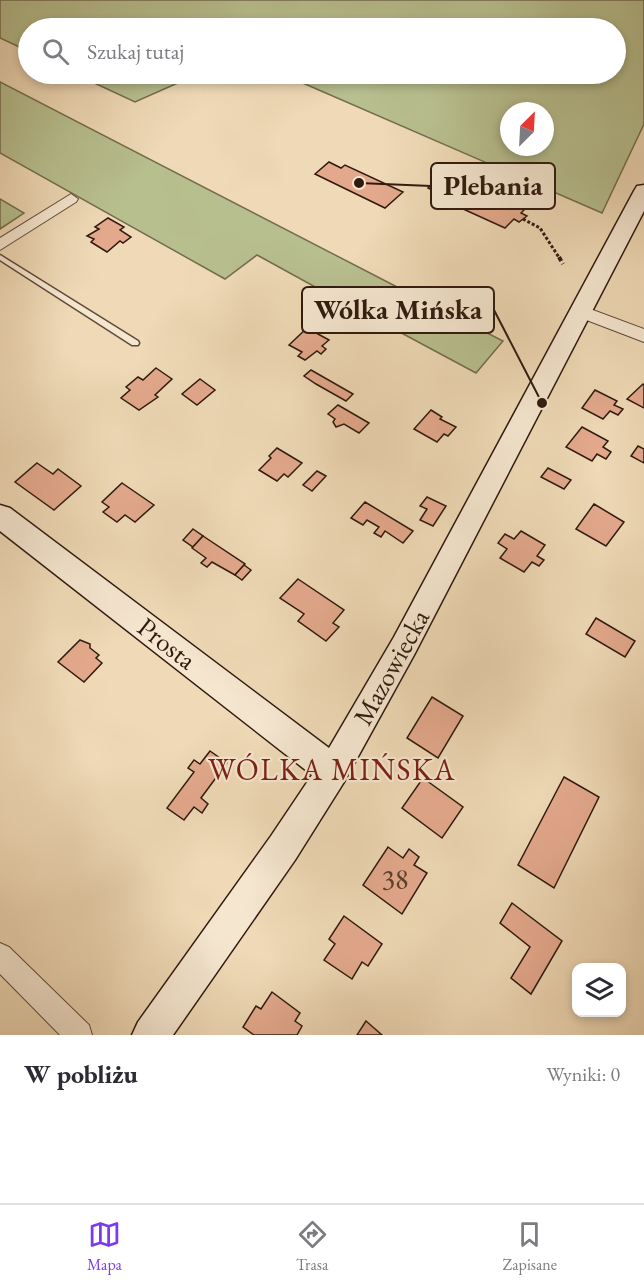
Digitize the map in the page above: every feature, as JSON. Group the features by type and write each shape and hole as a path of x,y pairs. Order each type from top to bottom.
{"street":[{"name":"Mazowiecka","path":"151,1035 283,848 333,771 404,646 644,191"},
{"path":"0,245 71,199"},
{"path":"582,312 644,336"},
{"name":"Prosta","path":"0,516 333,771"},
{"path":"0,956 79,1035"}],"lane":[{"path":"0,257 135,343"}],"path":[{"path":"523,219 540,228 563,264"}],"green space":[{"path":"0,0 644,0 644,124 602,213 305,84 626,84 626,18 18,18 18,46 0,38"},
{"path":"0,82 401,289 317,288 257,255 225,279 0,153"},
{"path":"96,84 176,84 135,102"},
{"path":"0,199 24,213 0,229"},
{"path":"353,307 446,312 503,341 476,373"}],"building":[{"path":"329,162 341,168 345,165 403,192 385,208 315,174"},
{"path":"456,173 474,182 477,179 530,204 521,213 527,216 519,222 514,219 505,228 450,203 454,200 428,188 438,179 445,183"},
{"path":"108,218 124,227 120,230 131,237 123,243 120,241 107,252 91,242 94,239 87,236 99,229 95,227"},
{"path":"307,328 329,340 322,346 326,349 321,354 317,351 305,360 298,356 302,352 289,345"},
{"path":"156,368 172,379 155,395 158,397 139,410 121,398 130,390 126,387 138,377 143,380"},
{"path":"311,370 353,394 346,401 316,384 304,376"},
{"path":"200,379 215,390 197,405 182,394"},
{"path":"644,385 644,408 627,399"},
{"path":"595,390 617,401 614,405 623,409 618,415 610,411 603,419 582,408"},
{"path":"338,405 369,423 359,433 344,424 336,427 333,422 335,419 328,414"},
{"path":"431,410 442,417 440,419 456,427 448,436 444,434 437,442 414,429"},
{"path":"582,427 608,441 603,447 611,452 606,459 597,454 592,461 566,447"},
{"path":"638,446 644,449 644,463 631,456"},
{"path":"277,448 302,463 288,477 284,474 277,481 259,470"},
{"path":"37,463 53,474 58,469 81,486 54,510 15,482"},
{"path":"548,468 571,480 564,489 541,477"},
{"path":"317,471 326,476 312,491 303,485"},
{"path":"122,483 154,505 135,522 125,515 117,522 103,512 109,507 102,502"},
{"path":"427,497 446,506 433,526 420,520 427,509 420,506"},
{"path":"365,502 413,531 403,543 385,531 381,537 374,533 379,527 367,520 363,525 351,518"},
{"path":"594,504 624,522 606,546 576,529"},
{"path":"193,529 203,536 193,547 183,540"},
{"path":"521,531 545,545 537,556 544,560 539,566 532,562 524,572 500,558 507,549 498,543 505,534 514,539"},
{"path":"203,536 245,564 235,575 212,562 207,567 201,563 206,558 192,548"},
{"path":"244,565 251,570 242,580 235,575"},
{"path":"298,579 344,610 333,623 339,627 326,641 298,621 304,614 280,598"},
{"path":"596,618 635,641 625,657 586,634"},
{"path":"80,640 90,644 90,648 99,655 96,658 102,663 84,682 58,662"},
{"path":"432,697 463,716 438,758 407,738"},
{"path":"210,751 227,763 201,798 208,804 202,813 194,807 184,820 167,808 194,772 188,768 194,760 200,764"},
{"path":"564,777 599,797 554,888 518,865"},
{"path":"423,778 463,807 442,838 402,808"},
{"path":"388,847 403,858 409,849 419,857 414,865 427,873 402,914 363,885"},
{"path":"512,903 562,941 531,994 511,978 530,947 500,923"},
{"path":"344,916 382,944 368,966 362,962 352,979 324,960 335,944 329,939"},
{"path":"272,992 300,1013 295,1021 302,1026 297,1035 254,1035 243,1027 256,1006 261,1009"},
{"path":"366,1021 382,1035 357,1035"}],"place":[{"name":"Plebania","path":"359,183"},
{"name":"Wólka Mińska","path":"542,403"}],"district":[{"name":"WÓLKA MIŃSKA","path":"332,769"}]}
